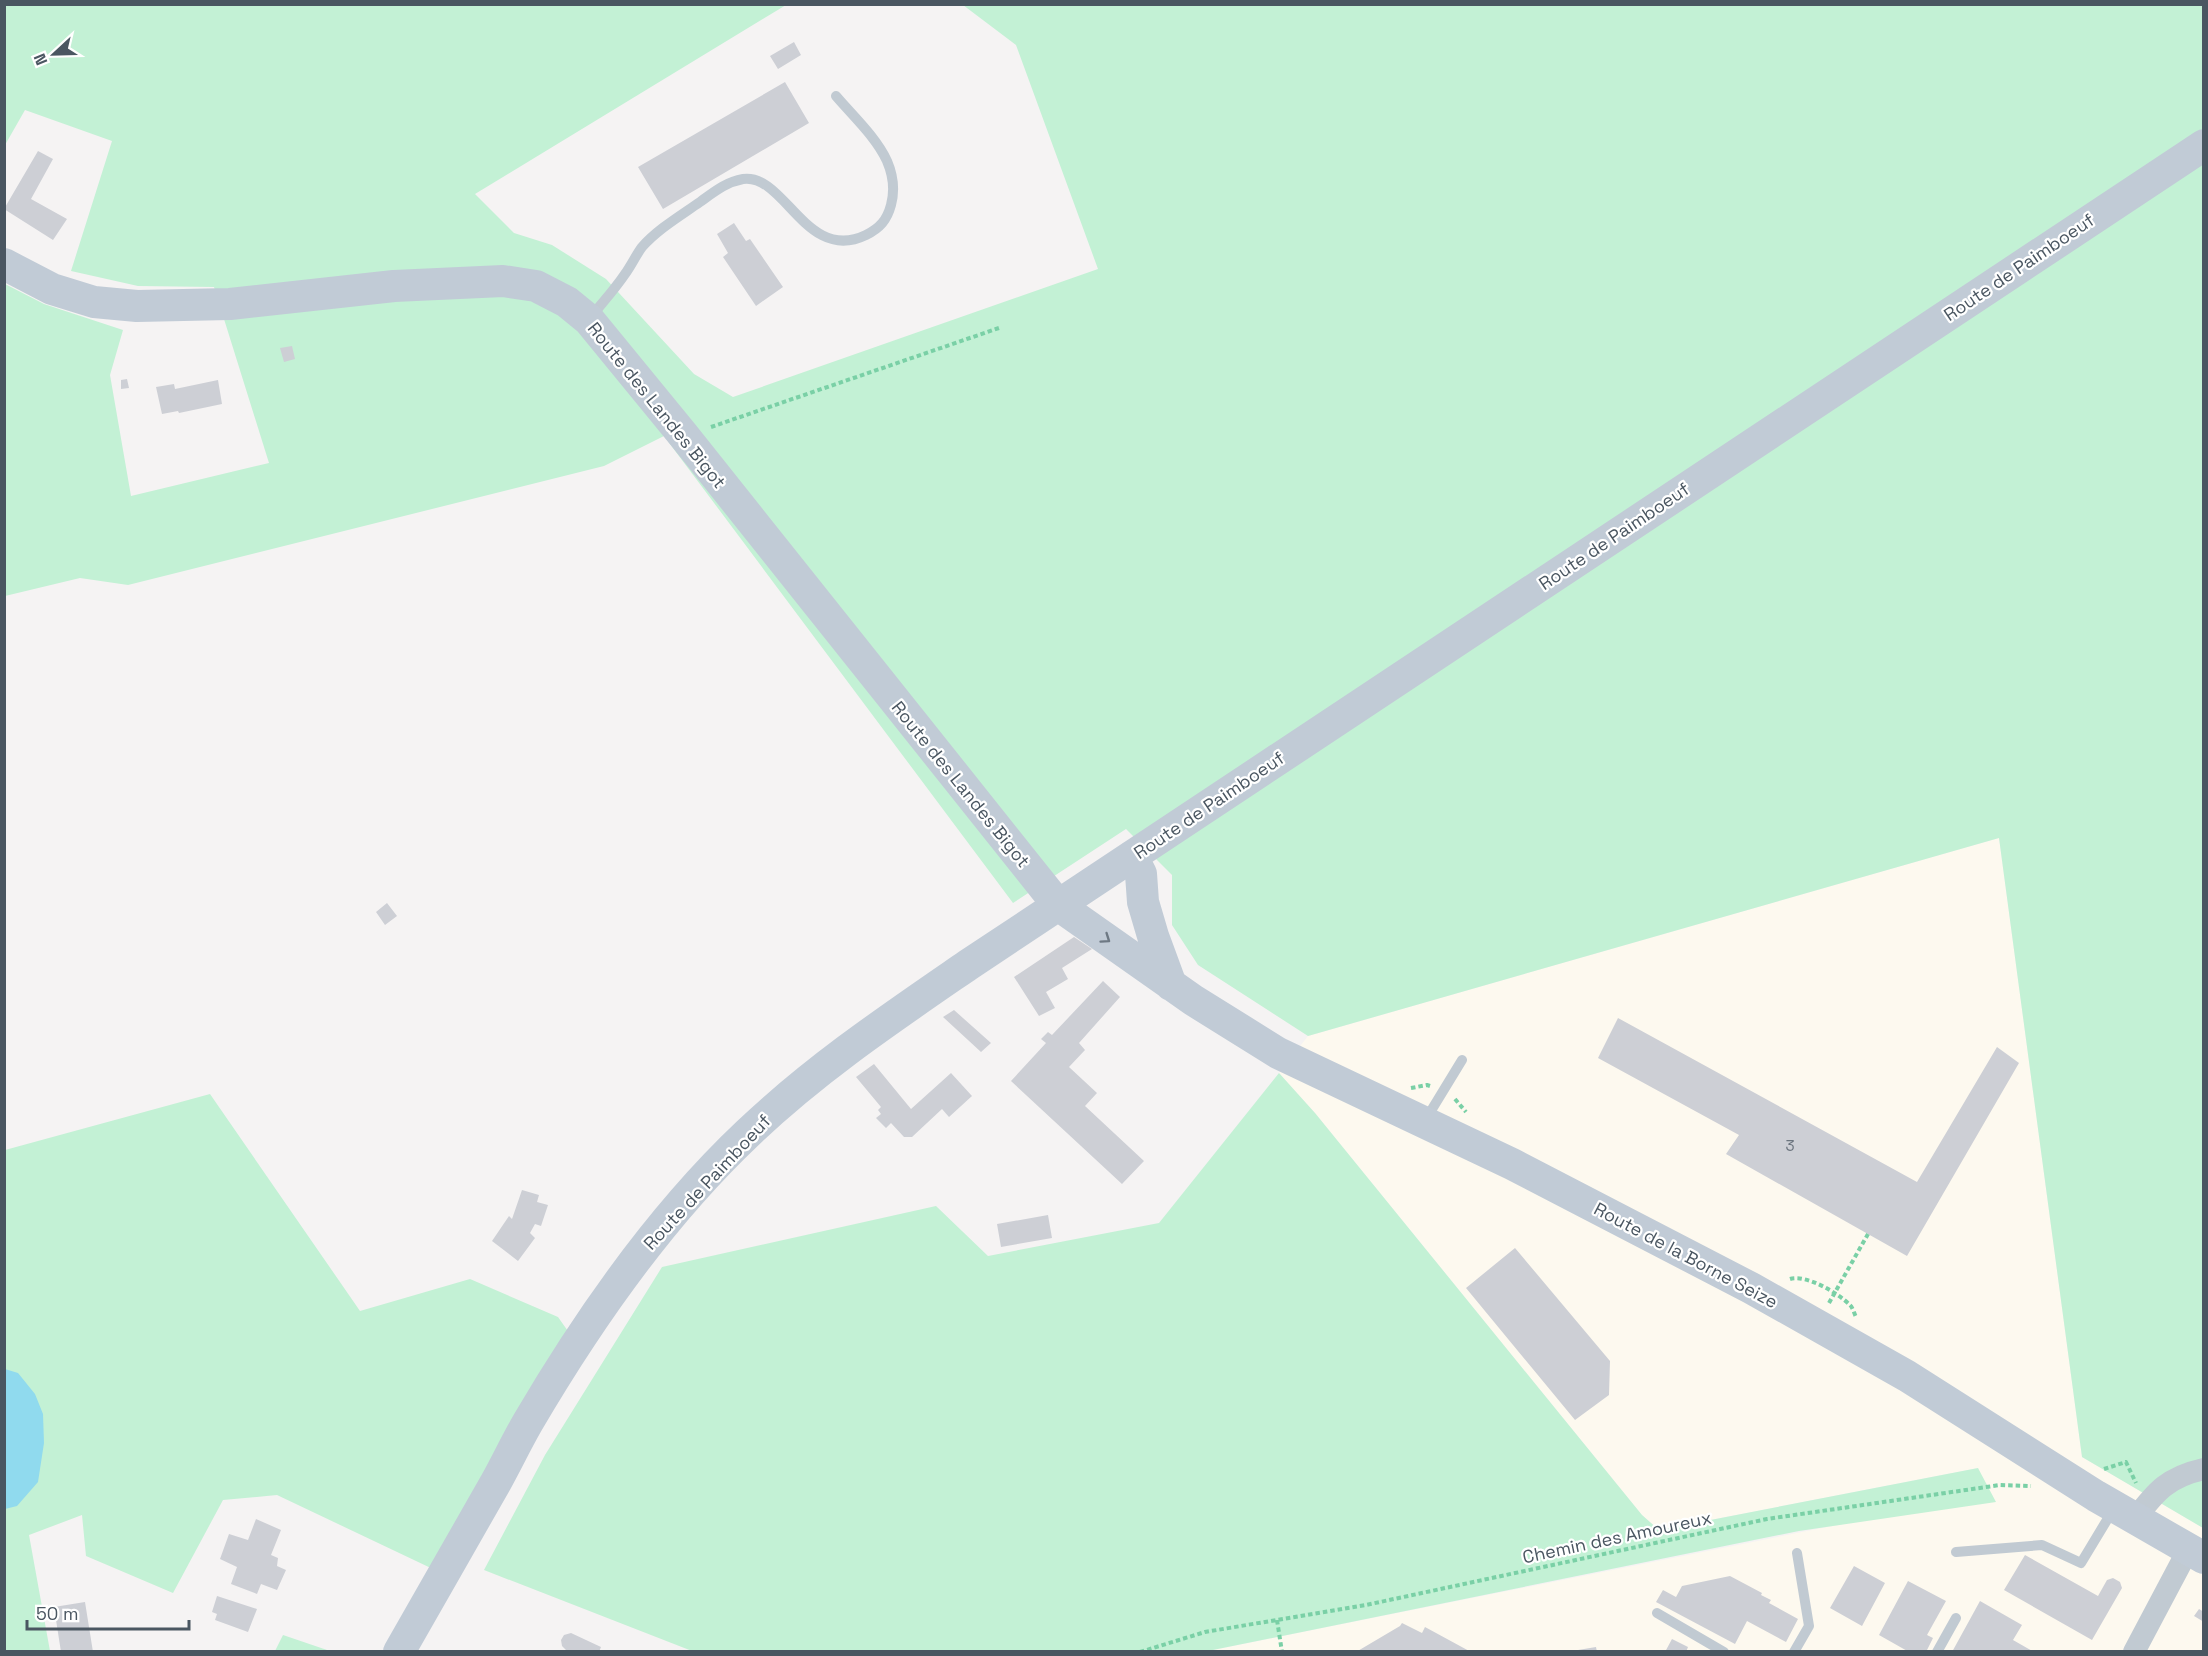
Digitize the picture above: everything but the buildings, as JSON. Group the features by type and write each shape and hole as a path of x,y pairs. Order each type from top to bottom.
{"street":[{"name":"Route de Paimboeuf","path":"399,1652 498,1479 527,1423 634,1261 692,1192 746,1134 798,1089 844,1052 968,965 2204,145"},
{"name":"Route des Landes Bigot","path":"4,264 52,289 94,302 137,306 230,304 394,286 503,281 536,286 567,302 589,320 684,436 1058,905 1171,985"},
{"path":"1132,856 1142,874 1143,902 1152,936 1171,985"},
{"name":"Route de la Borne Seize","path":"1171,985 1278,1053 1533,1174 1751,1288 2129,1505 2196,1554"},
{"path":"2129,1505 2184,1473 2204,1469"},
{"path":"2134,1652 2196,1554"}],"lane":[{"path":"589,320 642,248 662,229 726,184 746,179 763,183 815,232 836,241 853,241 873,232 887,220 893,198 894,183 886,160 873,139 836,96"},
{"path":"1424,1122 1462,1060"},
{"path":"1956,1552 2042,1545 2081,1563 2129,1505"},
{"path":"1794,1652 1809,1626 1797,1553"},
{"path":"1657,1613 1724,1652"},
{"path":"1937,1652 1956,1618"}],"path":[{"path":"684,436 999,328"},
{"path":"1817,1325 1868,1234"},
{"path":"1808,1280 1834,1294"},
{"path":"2126,1462 2129,1505"},
{"name":"Chemin des Amoureux","path":"1140,1652 1205,1632 1366,1605 1767,1519 2000,1485 2038,1486"},
{"path":"1277,1620 1282,1652"}],"shaded area":[{"path":"1999,838 2082,1457 2203,1528 2203,1651 1203,1652 1842,1524 1978,1468 1659,1530 1642,1515 1315,1113 1279,1073 1308,1036"}],"green space":[{"path":"5,5 786,5 475,194 514,233 552,245 606,279 694,374 733,397 1098,269 1016,45 963,5 2203,5 2203,1528 2082,1457 1999,838 1308,1036 1198,965 1172,925 1172,875 1126,829 1013,903 664,436 604,466 128,585 80,578 5,596 5,284 44,304 123,330 110,375 131,496 269,463 214,287 138,286 71,271 112,141 25,110 5,145"},
{"path":"1279,1073 1315,1113 1642,1515 1659,1530 1978,1468 1996,1502 1799,1531 1203,1652 692,1651 484,1570 545,1455 662,1267 936,1206 988,1256 1159,1223"},
{"path":"210,1094 360,1311 470,1279 558,1317 570,1334 435,1570 277,1495 223,1500 173,1593 86,1556 82,1515 29,1535 50,1651 5,1652 5,1150"},
{"path":"283,1635 330,1651 275,1651"}],"water":[{"path":"5,1369 18,1373 35,1394 43,1414 44,1443 38,1482 17,1506 5,1509"}]}
